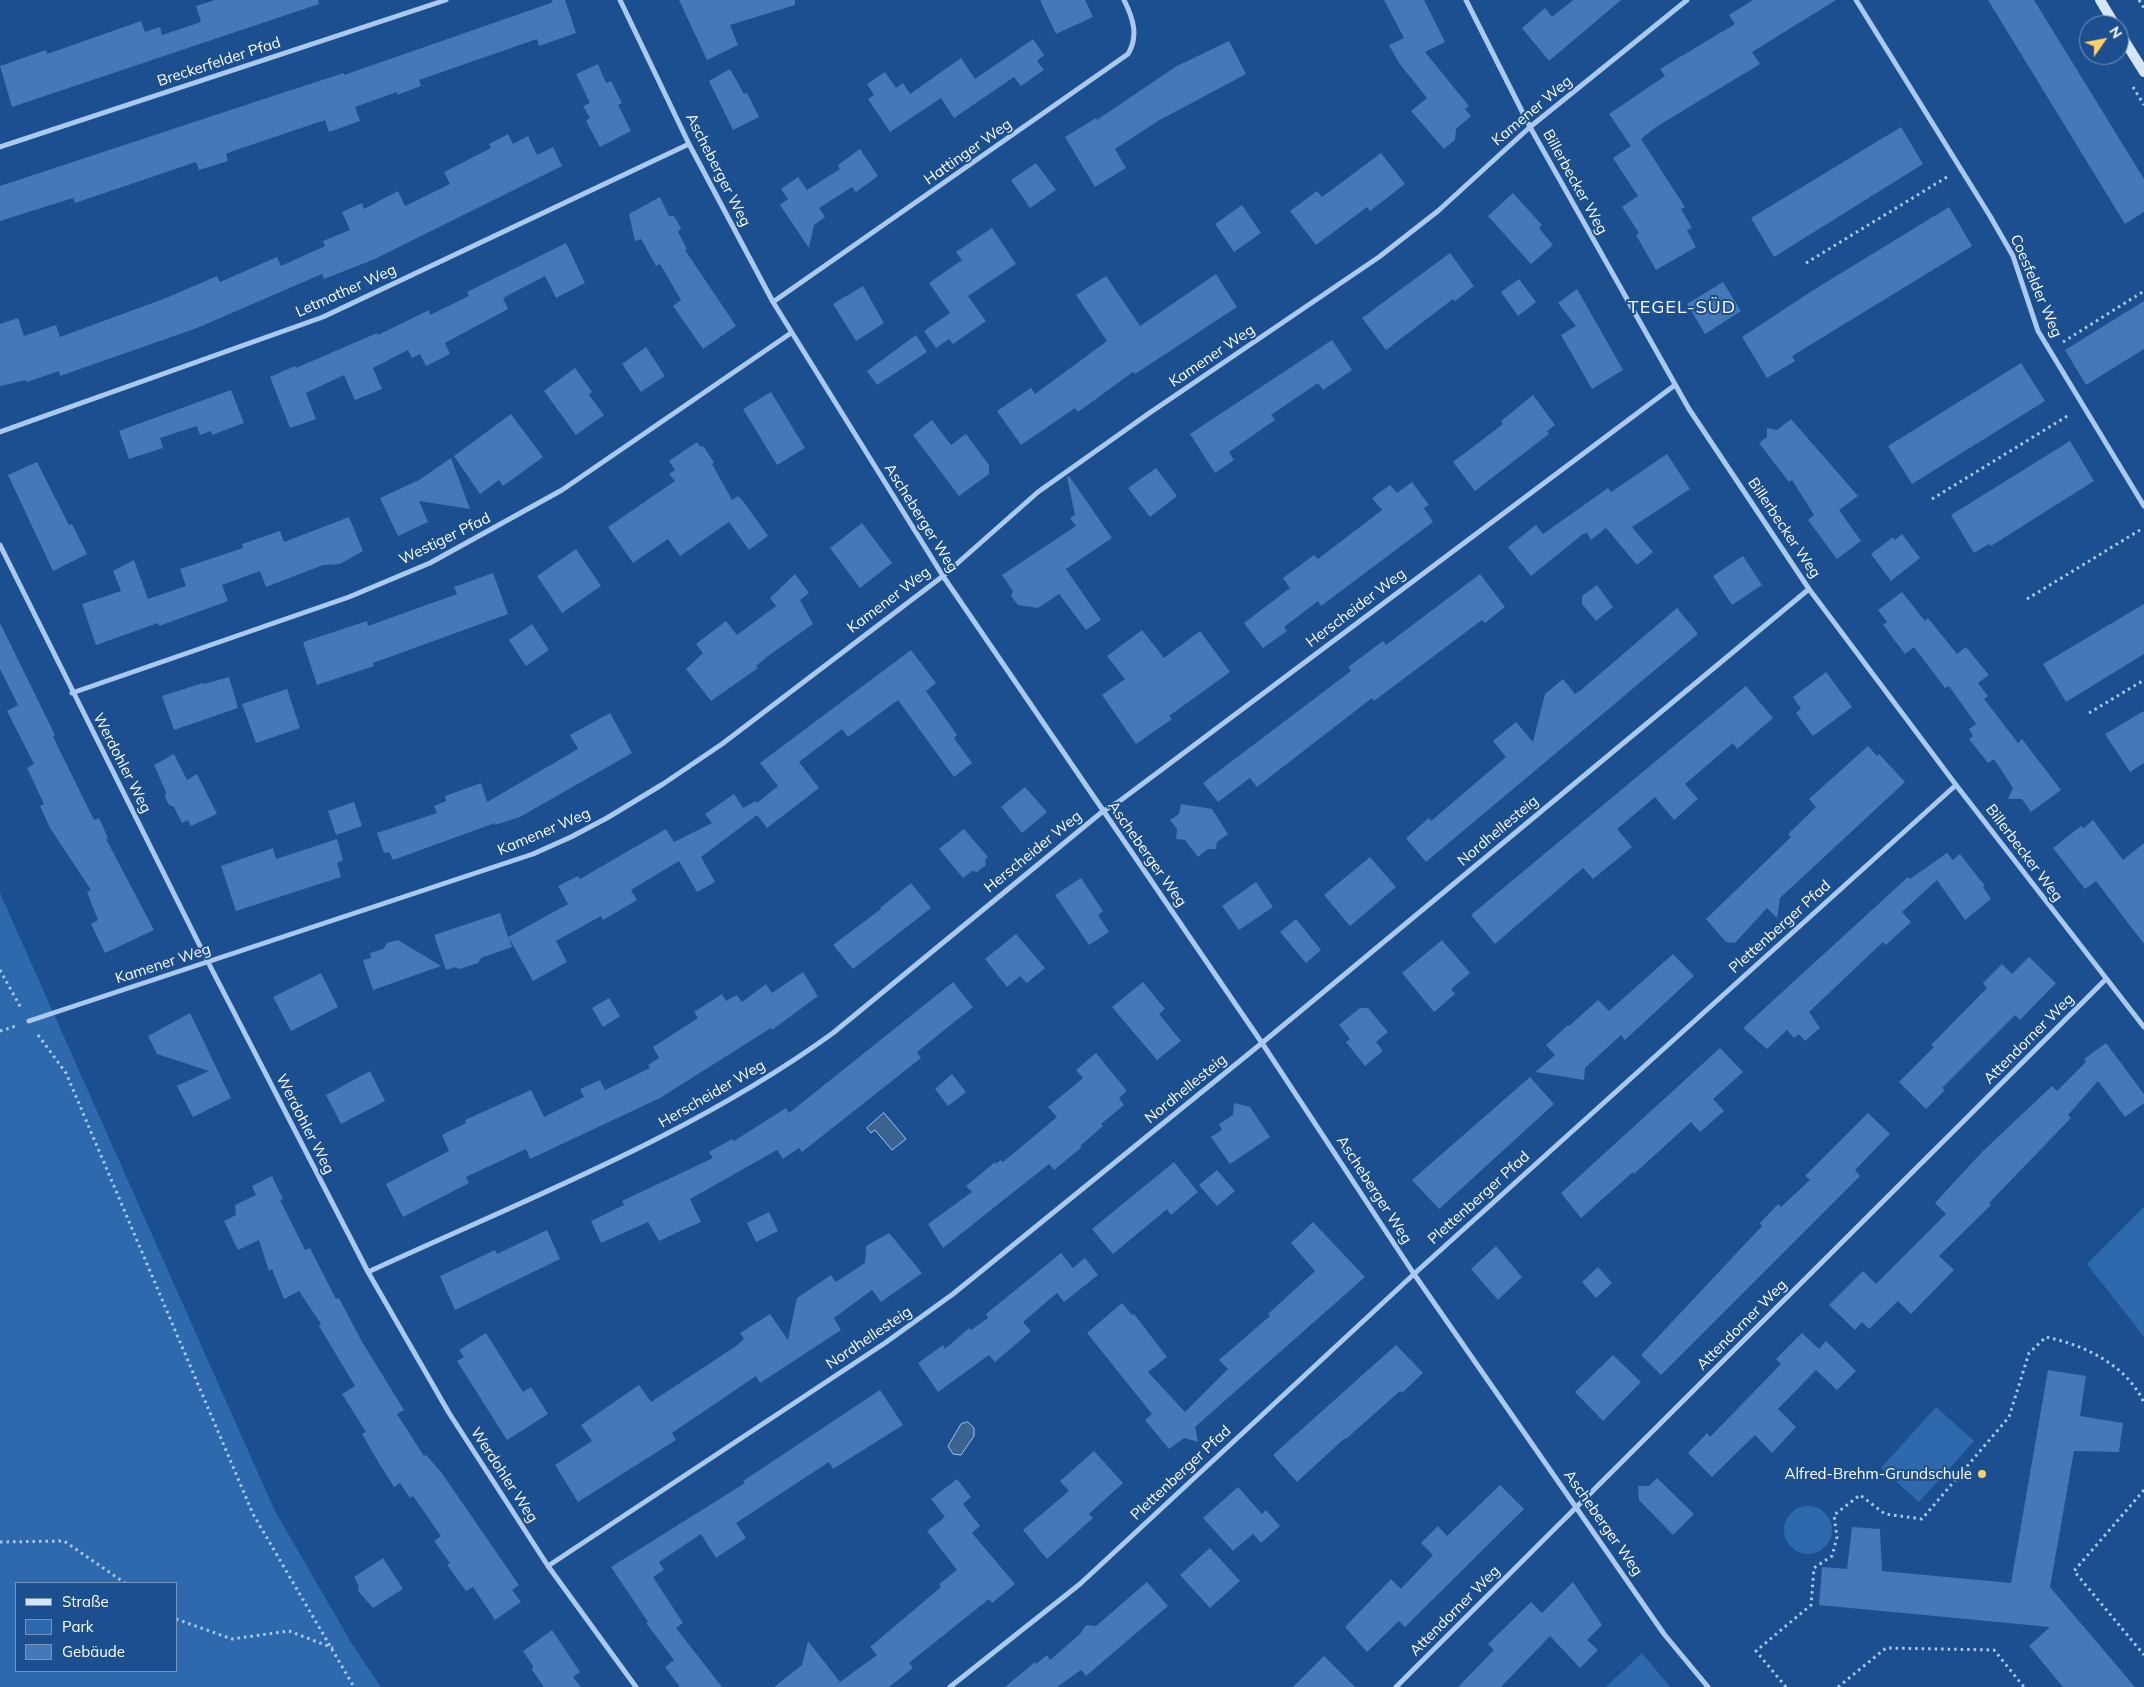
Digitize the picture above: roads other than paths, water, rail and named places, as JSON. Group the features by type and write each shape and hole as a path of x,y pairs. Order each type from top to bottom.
{"main road":[{"path":"2100,0 2109,15"},
{"path":"2129,48 2144,72"}],"street":[{"name":"Breckerfelder Pfad","path":"0,147 446,0"},
{"name":"Ascheberger Weg","path":"620,0 689,144 773,302 943,576 1102,812 1262,1043 1414,1274 1664,1634 1708,1687"},
{"name":"Hattinger Weg","path":"773,302 1128,54 1134,45 1135,29 1124,0"},
{"name":"Billerbecker Weg","path":"1466,0 1530,127 1675,385 1809,589 1956,785 2144,1028"},
{"name":"Kamener Weg","path":"29,1021 515,860 571,838 663,784 712,751 943,576 1038,492 1156,408 1379,257 1438,211 1530,127 1688,0"},
{"name":"Coesfelder Weg","path":"1856,0 2013,256 2038,331 2144,506"},
{"name":"Letmather Weg","path":"0,432 323,317 689,144"},
{"name":"Westiger Pfad","path":"72,693 348,597 430,563 562,490 791,333"},
{"name":"Herscheider Weg","path":"368,1272 667,1135 791,1063 833,1033 1102,812 1121,800 1675,385"},
{"name":"Werdohler Weg","path":"0,545 72,693 208,962 368,1272 448,1413 548,1566 636,1687"},
{"name":"Nordhellesteig","path":"548,1566 885,1343 954,1294 1262,1043 1809,589"},
{"name":"Plettenberger Pfad","path":"950,1687 1080,1584 1414,1274 1956,785"},
{"name":"Attendorner Weg","path":"1396,1687 2106,980"}],"place":[{"name":"Alfred-Brehm-Grundschule","path":"1982,1474"}],"district":[{"name":"TEGEL-SÜD","path":"1682,308"}]}
